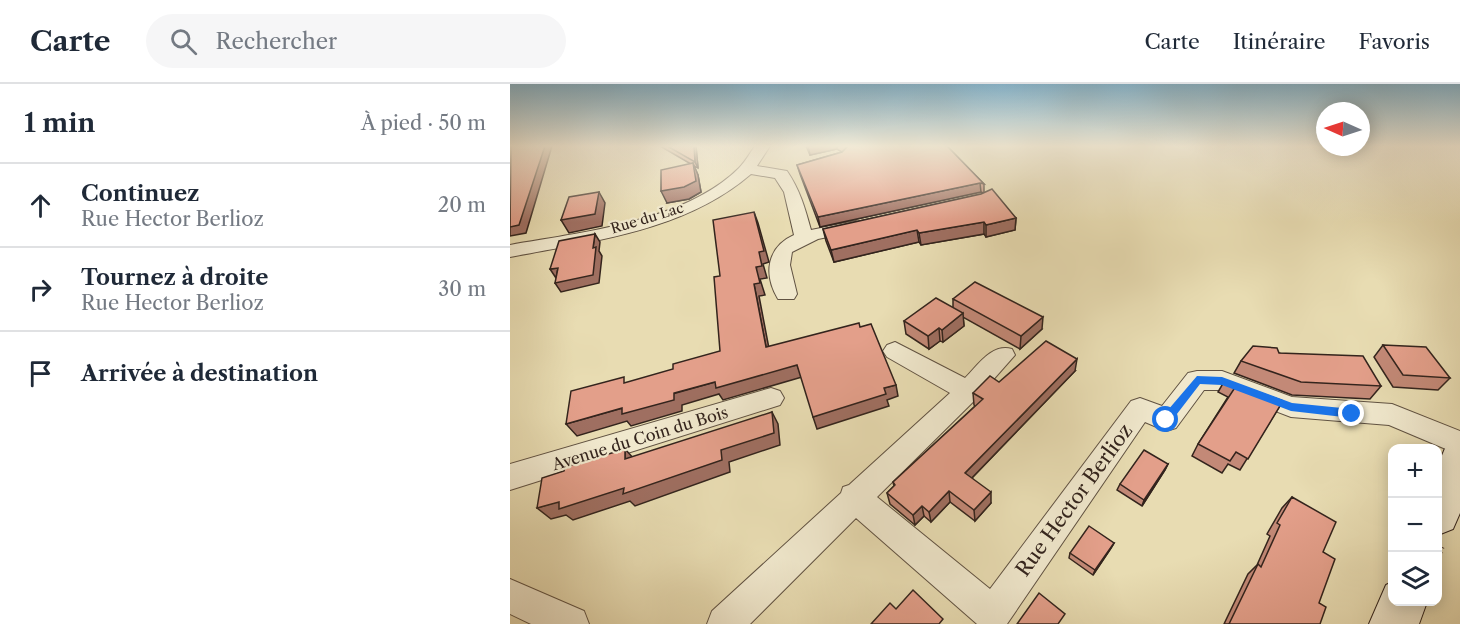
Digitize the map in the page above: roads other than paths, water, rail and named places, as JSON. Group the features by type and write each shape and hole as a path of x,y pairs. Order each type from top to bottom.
{"main road":[{"path":"1442,503 1460,458"},
{"path":"1394,624 1401,606"}],"street":[{"name":"Rue du Lac","path":"510,251 623,228 669,214 707,198 736,181 745,171"},
{"path":"786,171 804,238"},
{"path":"786,294 780,255 784,246 804,238 870,223"},
{"path":"895,351 968,391"},
{"path":"725,624 1003,355"},
{"name":"Rue Hector Berlioz","path":"854,498 993,614 1140,408 1166,420 1197,380 1222,381 1291,407 1392,415 1460,443"},
{"name":"Avenue du Coin du Bois","path":"510,477 771,398"},
{"path":"510,596 571,624"}]}
